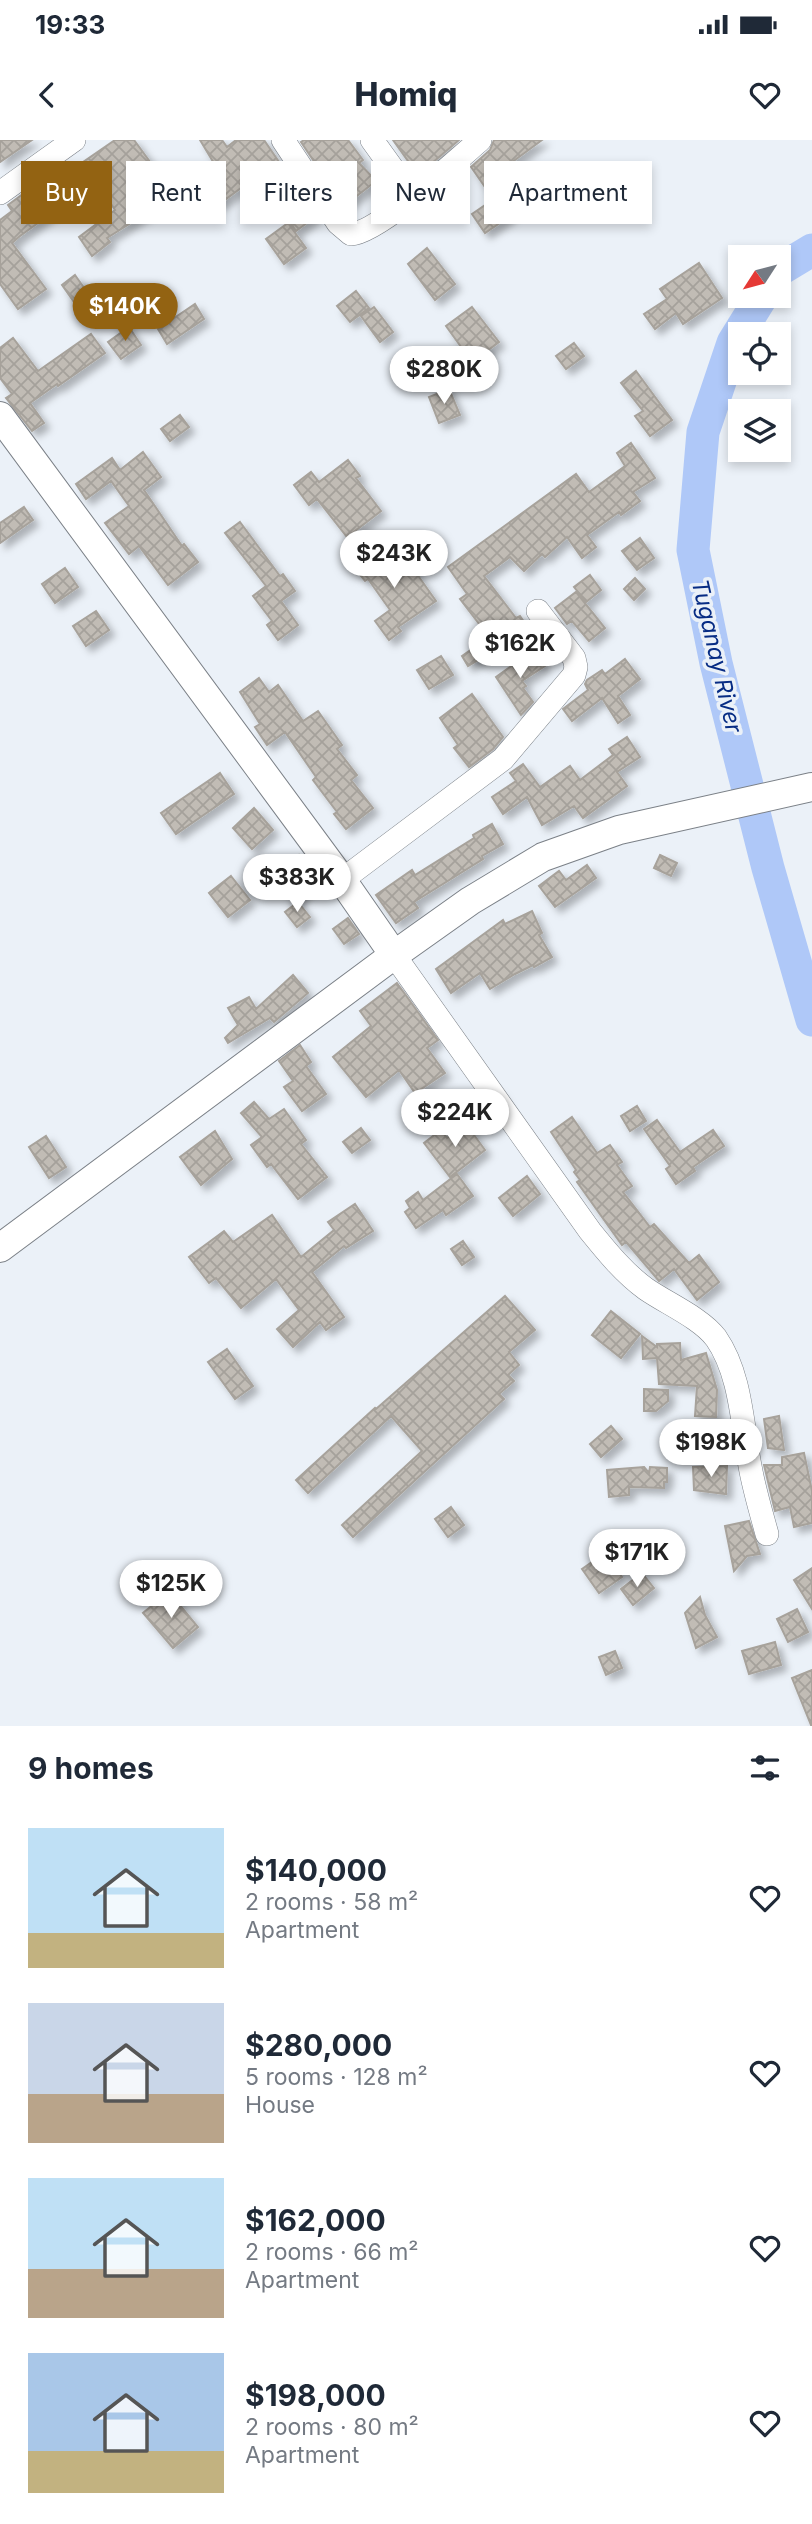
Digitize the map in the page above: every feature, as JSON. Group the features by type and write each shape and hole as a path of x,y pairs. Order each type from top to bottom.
{"street":[{"path":"0,193 74,140"},
{"path":"283,140 338,223 351,234 366,230 375,224"},
{"path":"372,140 387,161"},
{"path":"455,161 480,140"},
{"path":"0,416 342,880 590,1231 618,1264 644,1287 701,1324 715,1337 728,1362 736,1387 750,1468 767,1534"},
{"path":"342,880 503,759 574,675 574,657 538,611"},
{"path":"0,1248 394,955 470,901 543,857 619,830 803,789"}],"building":[{"path":"0,140 32,140 0,162"},
{"path":"115,140 134,140 149,161 126,161 126,224 129,224 107,238 110,242 92,256 79,237 96,224 112,224 112,212 115,210 112,205 112,161 85,161"},
{"path":"200,140 222,140 227,147 236,140 264,140 278,161 240,161 240,189 226,199 226,161 213,161"},
{"path":"348,140 363,160 359,163 371,176 371,185 357,196 357,161 314,161 301,142"},
{"path":"393,140 459,140 434,161 408,161"},
{"path":"494,140 542,140 514,161 484,161 484,186 471,167 490,150"},
{"path":"21,195 21,224 37,224 12,243 46,289 18,309 0,284 0,220 12,211 8,205"},
{"path":"484,206 484,224 498,224 485,233 472,214"},
{"path":"289,224 306,248 284,264 266,239"},
{"path":"291,224 305,224 296,231"},
{"path":"427,248 455,284 435,300 408,264"},
{"path":"699,263 722,298 683,324 676,313 655,329 644,314 667,299 660,289"},
{"path":"75,275 87,292 74,302 62,285"},
{"path":"356,291 369,308 350,322 337,306"},
{"path":"195,304 204,319 167,344 158,329"},
{"path":"374,307 393,332 380,342 361,316"},
{"path":"472,307 499,342 472,362 446,326"},
{"path":"129,327 141,345 121,359 108,342"},
{"path":"91,334 105,353 30,403 44,423 32,431 6,398 12,394 0,378 0,348 13,338 38,371"},
{"path":"574,343 584,356 566,369 556,356"},
{"path":"408,354 418,368 406,377 396,363"},
{"path":"636,371 672,420 650,436 635,416 643,411 621,383"},
{"path":"449,389 460,415 439,423 429,397"},
{"path":"180,415 189,427 170,441 161,429"},
{"path":"631,443 655,478 633,492 640,501 587,535 596,547 582,558 567,537 545,557 542,554 524,571 510,557 484,576 516,618 520,616 529,629 468,666 462,656 489,637 460,599 467,594 448,567 576,474 589,492 625,466 617,453"},
{"path":"143,452 161,477 144,490 182,546 184,544 198,562 168,585 139,546 129,554 105,523 129,506 111,481 86,499 76,484 112,458 120,470"},
{"path":"348,460 360,476 356,478 381,511 347,537 317,499 309,505 294,485 311,472 319,482"},
{"path":"24,507 33,520 0,543 0,523"},
{"path":"240,522 280,576 283,574 295,591 281,601 298,625 278,640 267,625 272,621 253,596 266,586 225,533"},
{"path":"640,538 654,558 637,570 622,551"},
{"path":"366,545 389,572 407,560 436,601 398,627 401,631 389,640 375,621 390,610 368,579 365,581 348,560"},
{"path":"65,568 78,587 55,603 42,584"},
{"path":"590,575 601,590 586,602 574,587"},
{"path":"635,578 645,589 634,600 624,589"},
{"path":"576,592 605,628 589,641 572,621 567,624 555,608"},
{"path":"96,611 109,630 86,646 73,626"},
{"path":"534,650 545,666 522,681 526,686 523,688 533,702 521,715 496,677"},
{"path":"441,656 453,675 429,689 417,670"},
{"path":"625,659 640,679 618,696 630,715 618,723 602,698 572,721 563,709 588,690 585,684 587,680 602,670 605,674"},
{"path":"259,678 269,692 278,685 303,721 318,711 342,745 337,749 357,775 351,780 373,808 346,829 313,780 316,777 285,732 267,745 255,727 260,724 240,692"},
{"path":"472,694 503,737 493,749 469,767 454,748 458,745 440,718"},
{"path":"627,737 640,757 617,772 627,786 583,818 574,806 542,825 527,797 503,814 492,797 516,781 510,773 523,764 540,787 570,766 580,780 613,755 609,749"},
{"path":"220,773 234,794 176,834 161,813"},
{"path":"254,808 273,830 252,849 233,828"},
{"path":"492,824 503,844 414,902 418,908 396,923 376,895 412,870 415,875"},
{"path":"299,855 319,880 296,899 276,874"},
{"path":"660,855 677,863 671,876 654,868"},
{"path":"587,865 596,878 555,907 539,886 559,871 566,880"},
{"path":"231,876 250,900 228,917 209,893"},
{"path":"298,902 310,917 297,927 285,912"},
{"path":"532,911 542,933 539,935 552,957 490,989 480,973 451,993 436,969 503,920 505,924"},
{"path":"348,918 359,934 344,944 333,929"},
{"path":"293,975 308,993 274,1022 270,1018 228,1043 225,1038 238,1025 228,1008 249,997 256,1009"},
{"path":"397,983 438,1040 427,1048 445,1073 415,1093 399,1070 366,1097 333,1057 371,1026 360,1011"},
{"path":"300,1045 311,1062 306,1066 326,1094 302,1111 284,1087 293,1081 279,1061"},
{"path":"254,1102 269,1119 284,1109 306,1140 301,1144 327,1177 298,1199 271,1164 267,1167 251,1145 262,1137 241,1113"},
{"path":"637,1106 646,1121 630,1131 621,1116"},
{"path":"572,1117 597,1153 610,1145 622,1162 617,1165 632,1186 623,1192 650,1227 654,1224 689,1263 699,1255 719,1282 697,1300 674,1269 659,1281 626,1242 622,1245 577,1182 580,1180 574,1172 576,1170 551,1132"},
{"path":"657,1120 680,1152 713,1130 724,1146 693,1167 695,1171 676,1184 666,1169 670,1166 644,1129"},
{"path":"466,1124 485,1150 450,1177 424,1143 441,1130 447,1138"},
{"path":"361,1128 370,1140 352,1153 343,1142"},
{"path":"215,1131 232,1159 201,1185 180,1157"},
{"path":"46,1136 66,1167 49,1178 29,1147"},
{"path":"457,1174 473,1196 446,1215 443,1210 416,1228 405,1212 410,1208 406,1201 418,1192 423,1200"},
{"path":"527,1176 540,1194 513,1216 499,1198"},
{"path":"355,1204 373,1231 346,1248 344,1246 312,1272 344,1317 326,1330 320,1322 293,1347 277,1329 299,1310 276,1279 241,1308 216,1278 209,1283 189,1257 224,1231 233,1242 272,1215 301,1257 334,1230 328,1222"},
{"path":"463,1241 474,1257 462,1265 451,1249"},
{"path":"505,1296 535,1330 509,1352 519,1365 508,1375 514,1381 499,1394 504,1399 353,1537 342,1525 422,1451 391,1416 308,1493 296,1480"},
{"path":"611,1311 640,1334 621,1358 592,1335"},
{"path":"642,1336 657,1347 657,1344 680,1343 681,1360 706,1353 717,1390 716,1417 695,1416 697,1386 659,1384 657,1358 643,1359"},
{"path":"227,1349 253,1386 235,1399 208,1362"},
{"path":"644,1389 668,1390 668,1401 656,1411 644,1411"},
{"path":"779,1416 784,1450 768,1448 764,1419"},
{"path":"611,1426 622,1439 601,1457 590,1444"},
{"path":"804,1453 812,1491 812,1523 794,1527 790,1507 775,1511 764,1465 782,1465 782,1457"},
{"path":"727,1466 726,1494 694,1490 693,1467"},
{"path":"644,1467 649,1473 650,1467 667,1468 664,1488 629,1487 629,1495 609,1497 607,1470"},
{"path":"451,1507 464,1525 448,1537 435,1519"},
{"path":"749,1521 760,1554 747,1556 734,1571 725,1526"},
{"path":"605,1553 622,1577 599,1593 582,1569"},
{"path":"812,1568 812,1609 794,1580"},
{"path":"642,1573 654,1588 633,1605 621,1589"},
{"path":"169,1592 198,1627 173,1648 143,1613"},
{"path":"700,1597 705,1615 717,1637 696,1648 685,1613"},
{"path":"797,1609 808,1632 788,1642 777,1619"},
{"path":"775,1642 781,1665 749,1674 742,1651"},
{"path":"615,1651 622,1668 606,1675 599,1657"},
{"path":"812,1670 812,1725 811,1725 792,1678"}],"waterway":[{"name":"Tuganay River","path":"791,263 812,250"},
{"name":"Tuganay River","path":"755,308 733,343 703,432 693,550 716,663 768,868 812,1020"}]}
